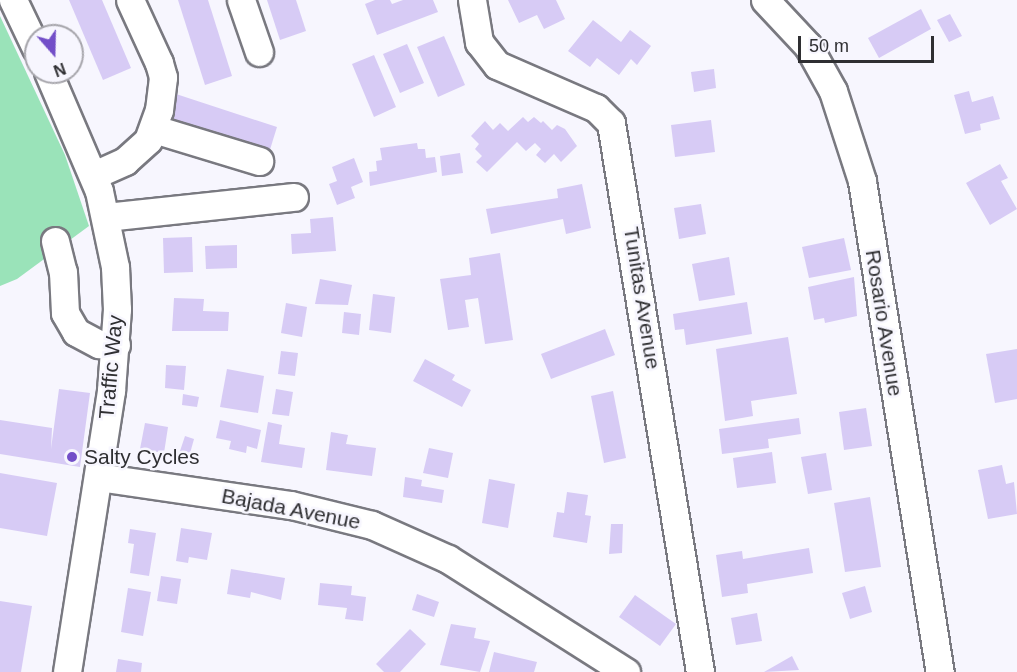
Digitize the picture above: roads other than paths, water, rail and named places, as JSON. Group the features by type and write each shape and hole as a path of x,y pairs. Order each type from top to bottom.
{"street":[{"path":"13,0 24,24"},
{"path":"94,176 125,160 148,140 154,129 163,77 130,0"},
{"path":"241,0 259,52"},
{"name":"Tunitas Avenue","path":"472,0 479,42 497,64 596,108 611,123 700,672"},
{"name":"Rosario Avenue","path":"765,0 808,46 833,91 862,181 940,672"},
{"name":"Traffic Way","path":"53,84 94,176 106,217 115,267 116,345 67,672"},
{"path":"154,129 259,161"},
{"path":"106,217 294,197"},
{"path":"55,241 63,272 64,313 76,333 99,344 116,345"},
{"name":"Bajada Avenue","path":"98,477 291,505 372,525 448,559 626,672"}],"place":[{"name":"Salty Cycles","path":"72,457"}]}
